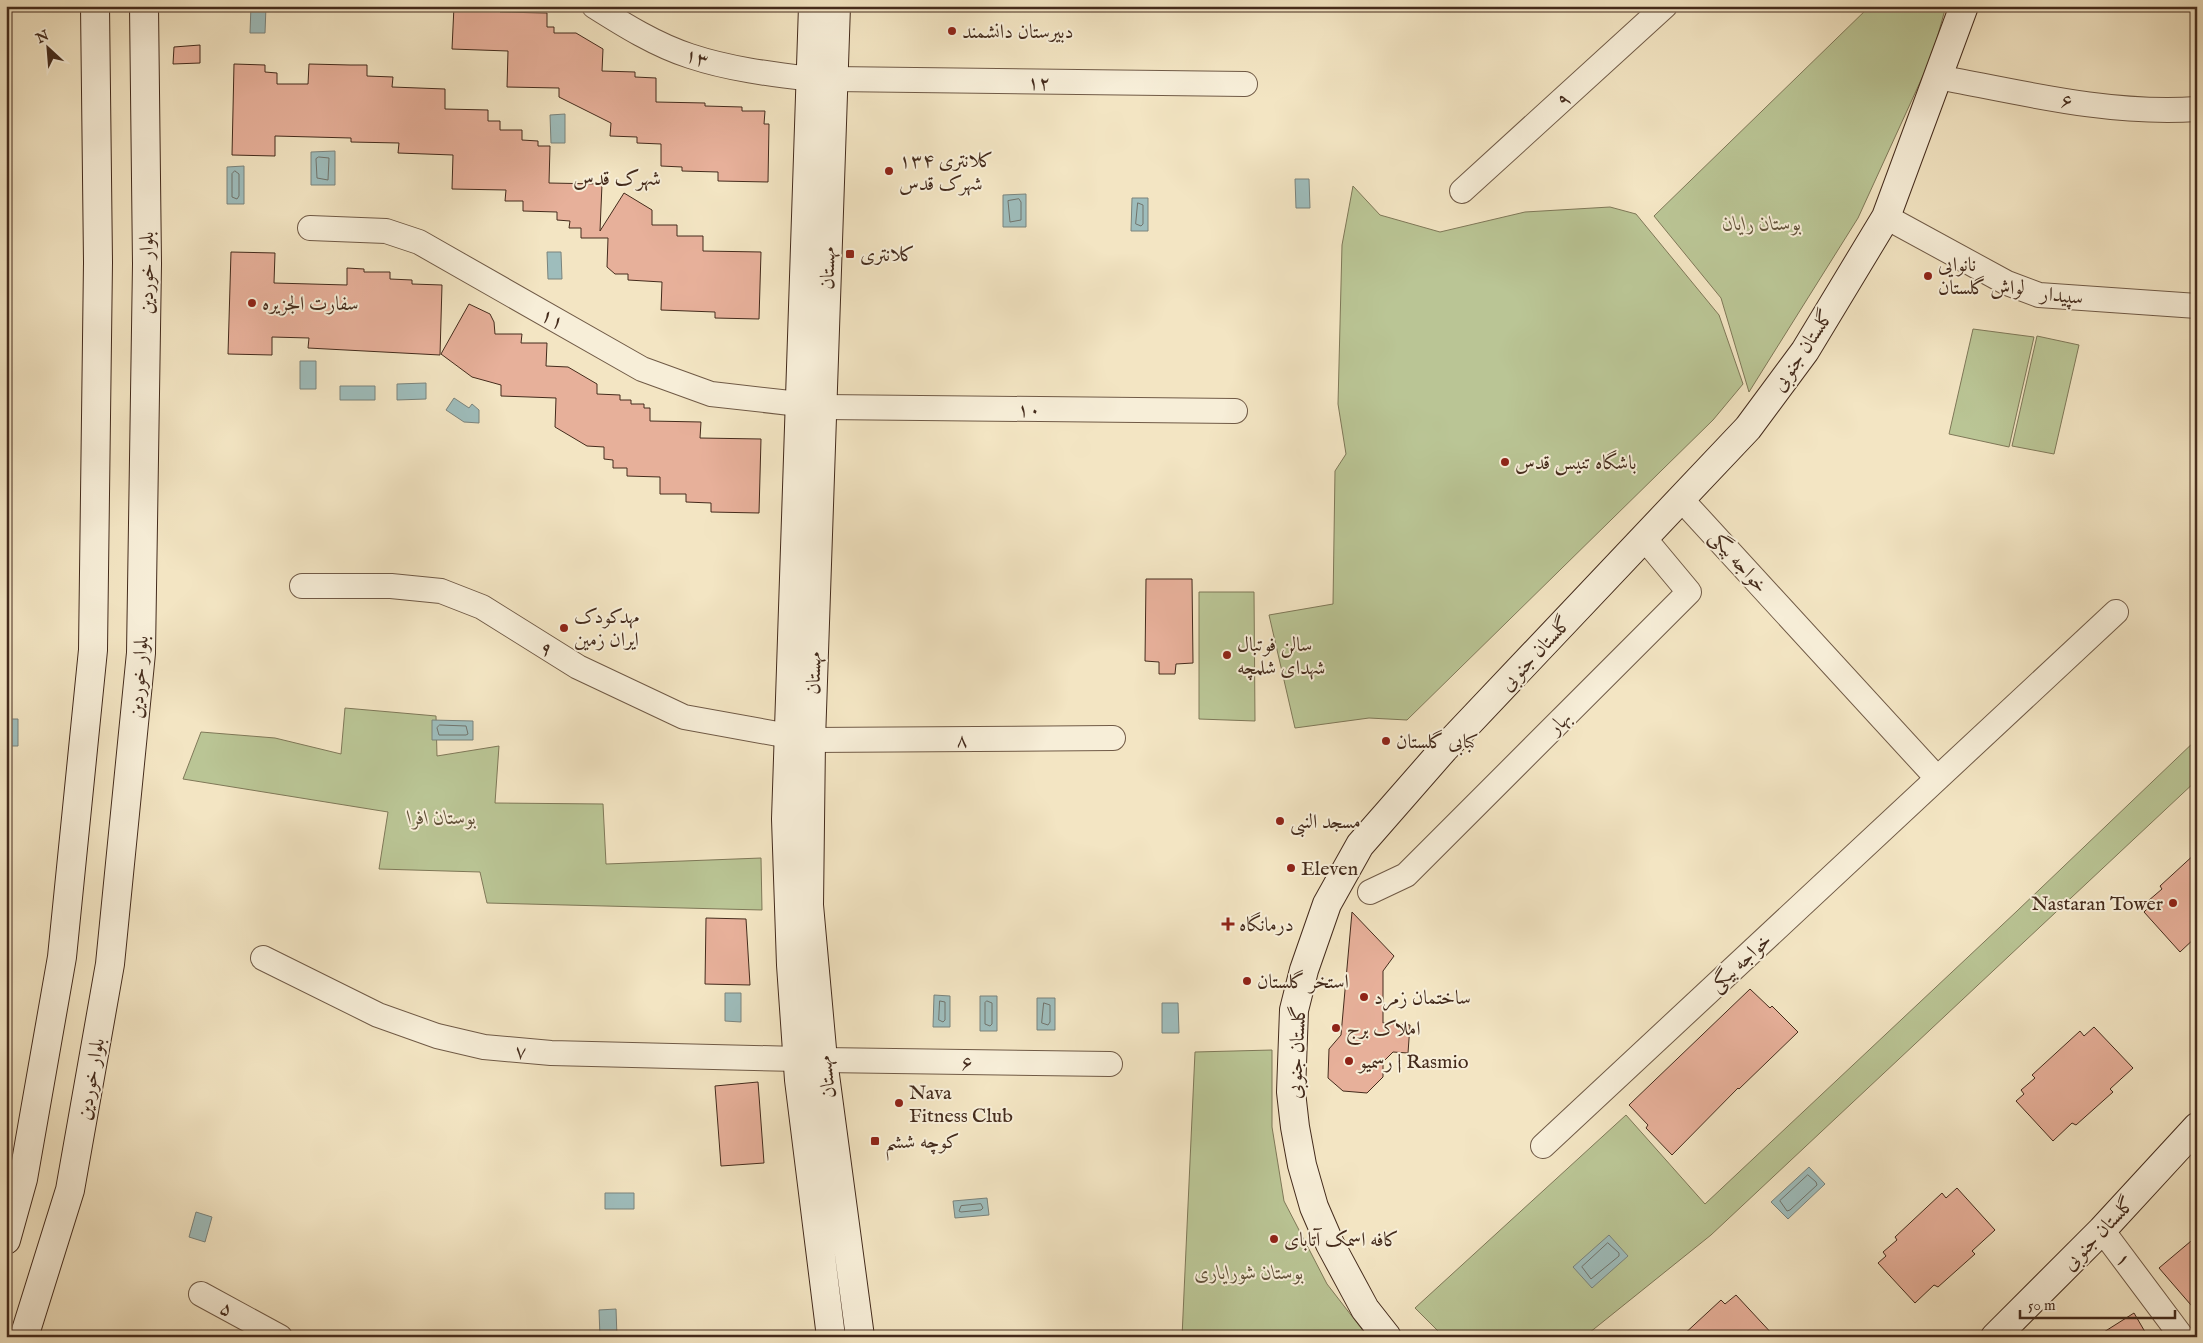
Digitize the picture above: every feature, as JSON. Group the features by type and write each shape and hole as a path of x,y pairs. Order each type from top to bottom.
{"street":[{"path":"6,1240 23,1179 62,957 93,650 98,262 95,6"},
{"name":"بلوار خوردین","path":"24,1337 70,1190 110,964 141,653 147,264 144,6"},
{"name":"۱۳","path":"594,6 631,29 687,55 740,70 822,79"},
{"path":"813,6 822,79"},
{"name":"مهستان","path":"836,6 822,79 800,738 809,905 811,1060 860,1337"},
{"name":"۹","path":"1462,191 1665,6"},
{"name":"گلستان جنوبی","path":"1387,1337 1365,1309 1330,1244 1314,1207 1302,1165 1291,1092 1294,1010 1304,970 1326,904 1360,845 1444,748 1748,428 1805,351 1886,217 1964,6"},
{"name":"۶","path":"1938,77 2102,107 2166,111 2197,110"},
{"name":"۱۲","path":"822,79 1245,84"},
{"name":"سپیدار","path":"1886,217 2006,283 2039,295 2197,306"},
{"name":"۱۱","path":"310,228 386,232 419,242 642,369 711,394 811,406"},
{"name":"۱۰","path":"811,406 1235,410"},
{"name":"خواجه بیگی","path":"1682,499 1937,778"},
{"name":"بهار","path":"1370,892 1406,875 1689,592 1644,538"},
{"name":"۹","path":"302,586 391,586 441,591 482,607 578,667 684,717 800,738"},
{"name":"خواجه بیگی","path":"1543,1146 2116,612"},
{"name":"۸","path":"800,738 1113,738"},
{"name":"۷","path":"263,958 378,1015 437,1036 484,1047 535,1053 811,1060"},
{"path":"811,1060 831,1337"},
{"name":"۶","path":"811,1060 1110,1064"},
{"name":"گلستان جنوبی","path":"1995,1337 2102,1230 2197,1126"},
{"name":"۱","path":"2102,1230 2182,1337"},
{"name":"۵","path":"201,1294 280,1337"}],"green space":[{"name":"بوستان رایان","path":"1870,6 1946,6 1932,56 1858,218 1749,392 1721,298 1654,216"},
{"name":"باشگاه تنیس قدس","path":"1353,186 1380,215 1440,232 1525,212 1610,207 1636,214 1719,315 1743,384 1713,420 1407,720 1369,718 1295,728 1269,615 1333,604 1335,471 1346,454 1338,404 1342,245"},
{"path":"1973,329 2034,337 2009,447 1949,434"},
{"path":"2037,336 2079,345 2054,454 2012,446"},
{"name":"سالن فوتبال شهدای شلمچه","path":"1199,592 1254,592 1255,721 1199,719"},
{"name":"بوستان افرا","path":"345,708 436,716 437,756 499,746 495,803 603,804 606,864 761,858 762,910 487,903 480,872 379,869 388,812 183,779 201,732 275,738 341,754"},
{"path":"2197,739 2197,780 1711,1235 1584,1337 1444,1337 1415,1308 1626,1115 1705,1204"},
{"name":"بوستان شورایاری","path":"1272,1050 1272,1127 1284,1201 1327,1284 1368,1337 1182,1337 1195,1052"}],"water":[{"path":"251,6 266,6 265,33 250,33"},
{"path":"565,114 565,143 551,143 550,115"},
{"path":"335,151 335,185 311,185 311,152"},
{"path":"244,166 244,204 227,204 227,167"},
{"path":"1295,179 1309,179 1310,208 1296,208"},
{"path":"1026,194 1026,227 1003,227 1003,195"},
{"path":"1132,198 1148,198 1148,231 1131,231"},
{"path":"547,252 561,252 562,279 548,279"},
{"path":"300,361 316,361 316,389 300,389"},
{"path":"426,383 426,399 397,400 397,384"},
{"path":"340,386 375,386 375,400 340,400"},
{"path":"454,398 469,408 472,404 479,410 479,423 464,422 446,410"},
{"path":"6,719 18,719 18,746 6,746"},
{"path":"432,720 473,721 473,740 432,740"},
{"path":"725,993 741,993 741,1022 725,1021"},
{"path":"934,995 950,996 950,1027 933,1027"},
{"path":"980,996 997,996 997,1031 980,1031"},
{"path":"1037,998 1055,998 1055,1030 1037,1030"},
{"path":"1162,1003 1178,1003 1179,1033 1162,1033"},
{"path":"1809,1167 1825,1184 1788,1219 1771,1202"},
{"path":"605,1193 634,1193 634,1209 605,1209"},
{"path":"987,1198 989,1215 955,1218 953,1201"},
{"path":"196,1212 212,1217 205,1242 189,1237"},
{"path":"1609,1235 1628,1256 1592,1288 1573,1267"},
{"path":"616,1309 617,1337 600,1337 599,1310"}],"building":[{"path":"454,6 500,6 500,12 547,13 547,27 554,27 554,33 576,33 603,49 602,71 635,72 635,77 656,78 656,102 705,103 705,106 742,107 742,111 765,111 764,124 769,124 768,182 718,181 718,172 682,171 682,167 661,166 661,144 637,143 637,137 610,136 611,123 559,97 559,88 507,87 508,51 452,49"},
{"path":"200,45 200,63 173,64 174,47"},
{"path":"234,64 265,65 265,72 277,73 277,84 308,84 309,64 367,65 367,76 393,77 392,87 445,89 445,109 488,110 488,121 500,121 500,130 522,130 522,140 538,141 538,146 550,146 549,183 602,184 600,231 624,193 652,210 652,225 677,225 677,236 703,236 703,251 761,252 759,319 715,318 715,312 661,310 662,282 628,280 628,274 615,274 607,267 608,238 581,238 581,228 569,228 570,221 557,220 557,212 523,211 523,201 505,201 506,190 452,189 453,155 398,153 399,143 351,142 351,138 275,136 275,156 232,155"},
{"path":"231,252 275,253 274,283 347,285 347,268 364,269 364,272 390,272 390,279 412,280 412,284 442,285 440,355 308,348 309,338 272,337 272,355 228,354"},
{"path":"469,304 490,314 494,322 495,334 522,334 521,343 547,343 546,366 568,367 597,384 597,394 620,395 620,400 631,400 631,404 644,404 644,408 650,408 650,421 701,422 700,438 761,439 759,513 711,512 711,503 686,502 686,494 660,494 660,477 627,476 627,468 613,468 613,460 604,459 604,447 587,446 555,427 556,398 501,396 501,385 472,377 441,354"},
{"path":"1146,579 1192,579 1193,663 1176,664 1175,674 1159,674 1159,662 1145,661"},
{"name":"Nastaran Tower","path":"2197,852 2197,936 2180,952 2144,912 2151,905 2148,901 2162,889 2160,886"},
{"name":"ساختمان زمرد","path":"1352,912 1394,956 1383,971 1383,1023 1410,1025 1408,1053 1393,1052 1383,1062 1383,1077 1367,1093 1343,1091 1328,1078 1329,1049 1341,1035"},
{"path":"706,918 746,919 750,985 705,984"},
{"path":"1750,989 1770,1008 1772,1006 1798,1032 1738,1088 1672,1155 1646,1128 1648,1125 1629,1105"},
{"path":"2094,1027 2133,1068 2110,1089 2113,1092 2076,1125 2072,1123 2053,1141 2016,1101 2024,1094 2021,1090 2035,1078 2032,1075 2080,1031 2084,1036"},
{"path":"758,1082 764,1163 721,1166 715,1086"},
{"path":"1957,1188 1995,1230 1972,1251 1975,1254 1938,1287 1934,1285 1915,1303 1878,1263 1886,1256 1883,1252 1897,1240 1895,1237 1942,1193 1946,1198"},
{"path":"2197,1236 2197,1312 2159,1268"},
{"path":"1736,1295 1775,1337 1681,1337 1721,1300 1725,1304"},
{"path":"2134,1313 2148,1337 2096,1337"}],"place":[{"name":"دبیرستان دانشمند","path":"952,31"},
{"name":"کلانتری ۱۳۴ شهرک قدس","path":"889,171"},
{"name":"کلانتری","path":"850,254"},
{"name":"نانوایی لواش گلستان","path":"1928,276"},
{"name":"سفارت الجزیره","path":"252,303"},
{"name":"باشگاه تنیس قدس","path":"1505,462"},
{"name":"مهدکودک ایران زمین","path":"564,628"},
{"name":"سالن فوتبال شهدای شلمچه","path":"1227,655"},
{"name":"کبابی گلستان","path":"1386,741"},
{"name":"مسجد النبی","path":"1280,821"},
{"name":"Eleven","path":"1291,868"},
{"name":"Nastaran Tower","path":"2173,903"},
{"name":"درمانگاه","path":"1228,924"},
{"name":"استخر گلستان","path":"1247,981"},
{"name":"ساختمان زمرد","path":"1364,997"},
{"name":"املاک برج","path":"1336,1028"},
{"name":"رسمیو | Rasmio","path":"1349,1061"},
{"name":"Nava Fitness Club","path":"899,1103"},
{"name":"کوچه ششم","path":"875,1141"},
{"name":"کافه اسمک آتابای","path":"1274,1239"}],"district":[{"name":"شهرک قدس","path":"617,178"}]}
